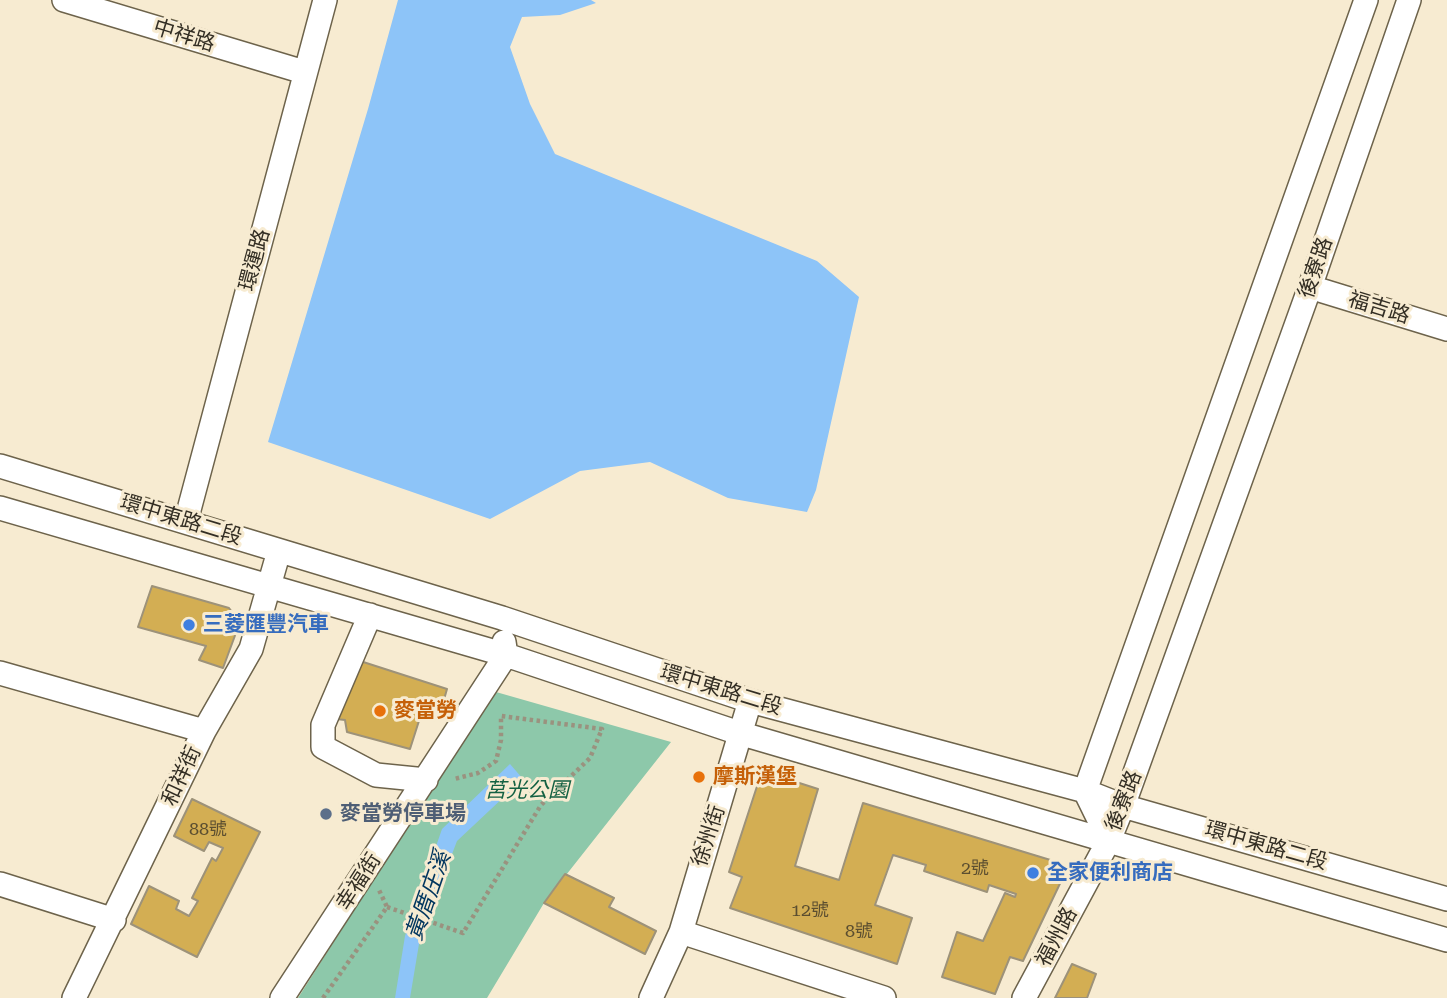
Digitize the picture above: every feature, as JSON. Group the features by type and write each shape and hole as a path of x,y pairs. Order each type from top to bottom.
{"street":[{"name":"中祥路","path":"64,0 304,72"},
{"name":"環運路","path":"186,521 325,0"},
{"name":"後寮路","path":"1109,840 1085,792 1366,0"},
{"name":"後寮路","path":"1109,840 1310,287 1409,0"},
{"name":"福吉路","path":"1310,287 1447,329"},
{"name":"環中東路二段","path":"0,466 502,618 750,701 1085,792 1123,806 1447,899"},
{"name":"環中東路二段","path":"0,508 506,655 739,733 1447,940"},
{"name":"和祥街","path":"74,998 204,731 251,649 266,587 279,551"},
{"path":"370,615 323,725 324,747 376,775 426,780"},
{"path":"502,618 506,655"},
{"name":"幸福街","path":"282,998 506,655"},
{"path":"0,673 204,731"},
{"name":"徐州街","path":"651,998 681,932 750,701"},
{"name":"福州路","path":"1024,998 1109,840"},
{"path":"0,884 114,920"},
{"path":"681,932 884,998"}],"path":[{"path":"387,878 379,889 387,907 447,925 463,933 541,804 590,758 602,729 500,716 501,740 496,761 478,773 456,777 448,788"},
{"path":"323,998 387,907"}],"green space":[{"name":"莒光公園","path":"496,692 671,742 544,903 487,998 298,998 464,737"}],"water":[{"path":"398,0 591,0 596,3 560,15 522,17 510,47 530,104 555,154 817,261 859,297 816,490 807,512 728,498 650,462 580,471 490,519 268,442"},
{"name":"黃厝庄溪","path":"510,764 523,779 457,841 420,938 410,998 395,998 405,936 442,829"}],"building":[{"name":"三菱匯豐汽車","path":"152,586 229,608 240,622 223,668 199,660 206,646 138,627"},
{"name":"麥當勞","path":"357,660 447,689 443,703 425,702 410,749 347,732 345,720 336,719"},
{"path":"762,771 818,789 795,866 839,880 863,803 1057,862 1054,868 1066,871 1023,961 1010,957 995,994 942,977 957,932 983,941 1005,893 1015,897 1016,894 989,885 987,892 924,871 926,865 893,855 875,905 912,918 897,964 730,908 742,877 729,872"},
{"path":"192,799 260,832 197,957 131,924 149,886 179,901 176,909 189,916 198,901 192,898 212,858 216,861 223,848 209,842 204,851 174,836"},
{"path":"565,874 614,898 609,907 656,931 645,954 544,903"},
{"path":"1072,964 1096,974 1087,998 1055,998"}],"place":[{"name":"三菱匯豐汽車","path":"189,625"},
{"name":"麥當勞","path":"380,711"},
{"name":"摩斯漢堡","path":"699,777"},
{"name":"麥當勞停車場","path":"326,814"},
{"name":"全家便利商店","path":"1033,873"}]}
